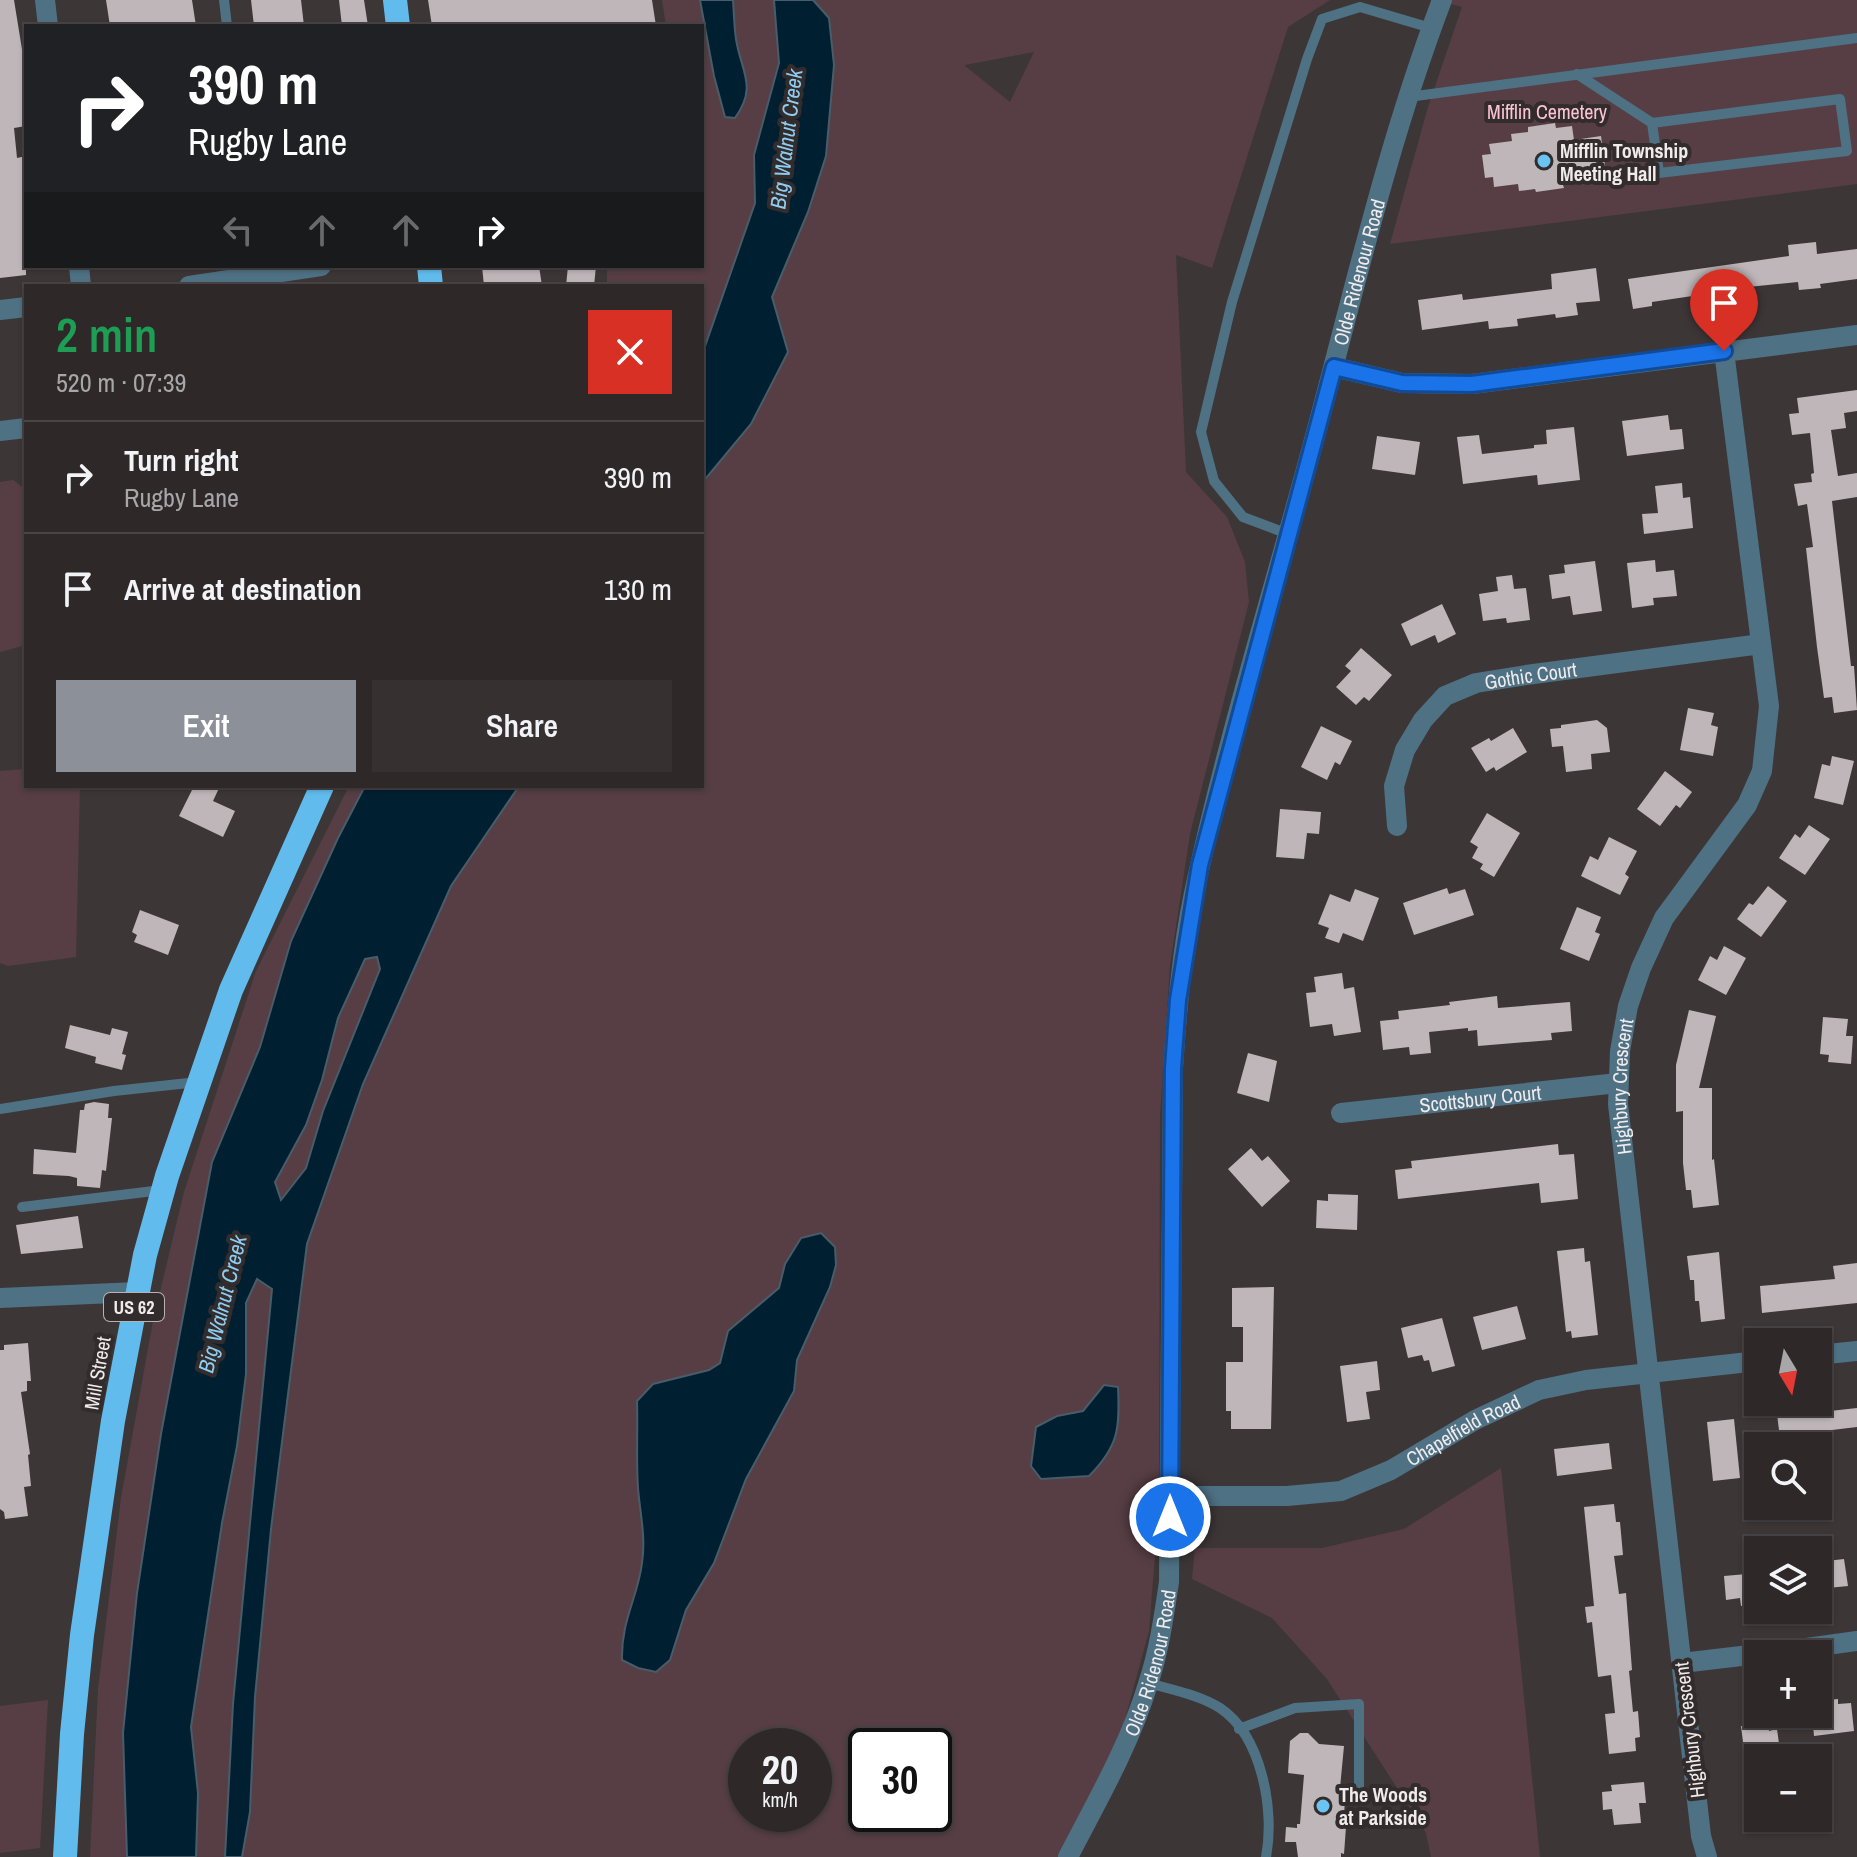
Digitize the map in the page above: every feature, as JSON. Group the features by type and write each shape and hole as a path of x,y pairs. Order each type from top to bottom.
{"highway":[{"path":"395,0 398,24"},
{"name":"Mill Street","path":"65,1857 72,1734 82,1635 113,1421 137,1292 164,1189 231,990 321,788"}],"street":[{"path":"45,0 48,24"},
{"name":"Olde Ridenour Road","path":"1068,1857 1118,1758 1149,1683 1163,1626 1169,1582 1173,1068 1178,1000 1200,865 1370,231 1408,97 1442,0"},
{"path":"203,284 308,268"},
{"path":"0,310 24,307"},
{"path":"1334,367 1402,383 1472,384 1857,335"},
{"name":"Highbury Crescent","path":"1707,1857 1701,1836 1618,1107 1618,1083 1628,1006 1664,918 1747,805 1759,782 1769,706 1724,351"},
{"path":"0,431 24,428"},
{"name":"Gothic Court","path":"1397,826 1394,786 1405,750 1423,720 1445,696 1476,683 1554,670 1761,644"},
{"name":"Scottsbury Court","path":"1341,1113 1618,1083"},
{"path":"0,1298 137,1292"},
{"path":"1832,1354 1857,1351"},
{"name":"Chapelfield Road","path":"1170,1496 1287,1496 1341,1491 1391,1470 1475,1420 1539,1390 1577,1381 1744,1363"},
{"path":"1832,1644 1857,1641"},
{"path":"1682,1663 1744,1656"}],"lane":[{"path":"224,0 227,24"},
{"path":"1288,534 1243,517 1214,481 1201,432 1226,328 1307,59 1322,19 1360,7 1431,28"},
{"path":"1408,97 1857,38"},
{"path":"1577,74 1652,123 1840,99 1847,151 1659,173 1652,123"},
{"path":"0,1109 114,1091 198,1082"},
{"path":"22,1207 164,1189"},
{"path":"1149,1683 1219,1708 1251,1746 1262,1773 1269,1808 1270,1835 1266,1857"},
{"path":"1239,1729 1295,1708 1359,1704 1359,1790"}],"green space":[{"path":"662,0 1330,0 1288,27 1212,268 1176,255 1186,472 1227,517 1245,562 1249,602 1190,834 1170,966 1160,1116 1159,1506 1149,1631 1121,1734 1059,1857 242,1857 250,1812 255,1697 271,1529 307,1244 363,1084 451,885 518,788 704,788 704,481 751,424 788,352 772,297 808,212 826,156 831,90 754,155 755,203 704,349 704,284 607,284 607,268 704,268 704,24 666,24","holes":["1034,52 1010,102 965,65"]},
{"name":"Mifflin Cemetery","path":"1437,0 1857,0 1857,184 1390,244 1428,107 1462,7"},
{"path":"13,480 24,488 24,646 0,652 0,482"},
{"path":"24,769 24,788 80,788 76,957 8,966 0,963 0,771"},
{"path":"348,788 364,788 291,941 186,1311 161,1434 137,1593 123,1733 127,1857 90,1857 98,1689 121,1498 153,1321 184,1192 256,971"},
{"path":"377,957 381,969 323,1111 306,1168 281,1201 275,1182 306,1125 322,1080 338,1018 365,958"},
{"path":"257,1279 272,1289 233,1704 225,1857 196,1857 198,1793 191,1727 237,1446 246,1374 246,1303"},
{"path":"1501,1468 1540,1857 1431,1857 1426,1833 1327,1679 1272,1618 1192,1579 1195,1548 1322,1548 1404,1529"},
{"path":"48,1700 40,1848 0,1853 0,1706"}],"water":[{"path":"700,0 733,0 736,39 747,88 742,107 735,118 725,117"},
{"name":"Big Walnut Creek","path":"774,0 813,0 829,18 834,65 826,156 808,212 772,297 788,352 751,424 704,481 704,349 755,203 754,155 779,63"},
{"name":"Big Walnut Creek","path":"364,788 518,788 451,886 363,1084 307,1244 271,1529 255,1697 250,1812 242,1857 225,1857 233,1704 272,1289 257,1279 246,1303 246,1374 237,1446 191,1727 198,1793 196,1857 127,1857 123,1733 137,1593 161,1434 212,1162 260,1047 291,941","holes":["377,957 380,969 323,1111 306,1168 281,1200 275,1182 306,1125 322,1080 338,1018 365,959"]},
{"path":"821,1233 835,1247 836,1265 830,1287 797,1360 794,1391 746,1479 714,1563 686,1610 670,1660 656,1672 638,1668 622,1660 624,1633 643,1553 637,1477 637,1401 653,1384 709,1370 720,1363 728,1331 779,1288 785,1264 801,1238"},
{"path":"1104,1385 1118,1387 1119,1401 1116,1435 1106,1455 1089,1476 1041,1479 1031,1466 1036,1427 1057,1416 1083,1411"}],"building":[{"path":"0,0 14,0 24,62 24,126 14,128 17,158 24,156 26,275 0,278"},
{"path":"106,0 192,0 196,24 110,24"},
{"path":"251,0 301,0 304,24 254,24"},
{"path":"339,0 364,0 368,24 342,24"},
{"path":"428,0 652,0 656,24 432,24"},
{"name":"Mifflin Township Meeting Hall","path":"1555,123 1556,128 1572,126 1574,140 1601,136 1605,166 1579,169 1581,183 1536,192 1535,189 1519,191 1518,184 1494,187 1493,177 1485,178 1482,155 1491,154 1489,144 1512,141 1511,134 1528,132 1528,127"},
{"path":"1816,242 1817,254 1857,249 1857,279 1799,290 1798,282 1748,287 1749,294 1727,297 1726,291 1652,302 1652,306 1633,309 1628,279 1789,256 1788,245"},
{"path":"482,268 539,268 542,284 484,284"},
{"path":"568,268 596,268 594,284 566,284"},
{"path":"1596,268 1600,301 1576,303 1578,315 1556,318 1555,314 1517,319 1518,326 1489,329 1488,321 1422,330 1418,300 1462,294 1463,300 1552,289 1551,274"},
{"path":"1857,390 1857,411 1844,413 1846,428 1831,430 1838,476 1857,473 1857,497 1832,501 1857,710 1834,713 1832,697 1824,698 1817,647 1806,548 1813,547 1807,504 1798,506 1794,484 1812,482 1810,433 1792,435 1789,414 1799,413 1797,398"},
{"path":"1668,415 1670,430 1682,429 1684,449 1627,456 1622,421"},
{"path":"1574,427 1580,480 1538,485 1537,475 1463,484 1457,437 1479,435 1482,454 1534,448 1534,445 1547,444 1546,430"},
{"path":"1377,436 1420,442 1415,475 1372,469"},
{"path":"1682,483 1683,498 1690,497 1693,528 1644,534 1642,514 1658,513 1655,486"},
{"path":"1655,560 1656,572 1674,570 1677,596 1653,598 1654,605 1632,608 1627,563"},
{"path":"1595,561 1602,611 1573,615 1570,596 1552,599 1549,575 1565,573 1564,565"},
{"path":"1512,575 1514,589 1526,588 1530,620 1507,623 1506,618 1483,621 1479,594 1498,591 1496,577"},
{"path":"1442,604 1456,634 1438,643 1435,635 1411,646 1401,624"},
{"path":"1361,648 1392,675 1369,701 1364,697 1356,705 1336,687 1351,671 1345,666"},
{"path":"1688,708 1714,713 1711,725 1718,727 1713,756 1680,750"},
{"path":"1597,720 1607,728 1610,752 1591,754 1592,769 1566,772 1563,746 1552,747 1550,729"},
{"path":"1321,726 1352,741 1340,765 1335,762 1327,780 1301,767"},
{"path":"1513,728 1527,752 1496,771 1494,767 1486,772 1471,748"},
{"path":"1832,756 1854,761 1843,805 1814,798 1822,764 1830,766"},
{"path":"1665,771 1692,792 1680,808 1676,805 1660,826 1637,809"},
{"path":"193,788 219,788 213,801 235,811 223,837 179,816"},
{"path":"1280,809 1321,812 1319,834 1307,833 1304,859 1276,857"},
{"path":"1487,813 1520,833 1494,877 1480,869 1483,864 1472,858 1478,847 1470,842"},
{"path":"1809,825 1830,839 1805,875 1779,858 1795,834 1800,838"},
{"path":"1609,837 1637,851 1625,874 1629,877 1620,895 1581,876 1590,856 1598,860"},
{"path":"1768,886 1787,901 1761,937 1737,919"},
{"path":"1447,888 1449,894 1465,889 1474,915 1414,935 1403,903"},
{"path":"1355,889 1379,898 1363,941 1343,933 1339,943 1325,938 1329,928 1318,924 1330,894 1350,902"},
{"path":"1577,907 1601,917 1595,932 1600,934 1589,961 1560,949"},
{"path":"140,910 179,925 168,955 134,942 137,935 132,932"},
{"path":"1724,946 1746,958 1726,995 1698,980 1710,956 1717,960"},
{"path":"1342,973 1344,989 1354,987 1361,1032 1334,1036 1332,1024 1310,1027 1306,993 1316,992 1314,977"},
{"path":"1497,996 1498,1008 1570,1002 1572,1031 1551,1033 1552,1040 1478,1046 1477,1030 1468,1031 1468,1028 1429,1032 1431,1053 1410,1055 1409,1047 1383,1050 1380,1021 1399,1019 1398,1011"},
{"path":"1689,1010 1716,1016 1699,1088 1712,1088 1712,1160 1719,1205 1693,1208 1691,1190 1686,1190 1683,1163 1683,1111 1676,1112 1676,1065"},
{"path":"1823,1017 1848,1019 1846,1036 1853,1036 1851,1064 1828,1062 1829,1055 1820,1054"},
{"path":"70,1025 110,1035 112,1028 128,1032 122,1054 126,1055 122,1070 95,1063 96,1057 65,1048"},
{"path":"1248,1053 1277,1061 1269,1102 1237,1093"},
{"path":"85,1104 109,1104 108,1118 112,1118 106,1171 102,1170 100,1188 77,1186 77,1178 69,1176 33,1174 34,1149 76,1153 80,1110 84,1110"},
{"path":"1558,1144 1559,1155 1574,1154 1578,1199 1541,1203 1539,1183 1398,1199 1395,1170 1412,1168 1411,1161"},
{"path":"1251,1148 1262,1161 1268,1156 1290,1181 1262,1207 1228,1169"},
{"path":"1328,1194 1358,1195 1357,1230 1316,1228 1317,1200 1328,1201"},
{"path":"78,1216 83,1248 21,1254 16,1225"},
{"path":"1584,1248 1585,1262 1590,1261 1598,1335 1572,1338 1571,1331 1566,1332 1557,1251"},
{"path":"1719,1252 1725,1319 1701,1322 1699,1301 1695,1301 1694,1280 1690,1280 1687,1256"},
{"path":"1857,1263 1857,1303 1762,1313 1760,1286 1835,1279 1833,1266"},
{"path":"1274,1287 1271,1429 1231,1429 1231,1411 1226,1411 1226,1362 1243,1362 1243,1327 1232,1327 1232,1288"},
{"path":"1517,1306 1526,1339 1482,1350 1473,1317"},
{"path":"1442,1318 1455,1366 1432,1372 1429,1360 1424,1361 1422,1355 1408,1358 1401,1328"},
{"path":"28,1343 31,1381 27,1381 27,1391 21,1392 30,1454 31,1486 24,1487 28,1516 5,1519 0,1509 0,1350 4,1350 4,1345"},
{"path":"1377,1361 1380,1390 1366,1392 1370,1419 1347,1422 1340,1366"},
{"path":"1857,1408 1857,1427 1779,1432 1777,1416 1832,1416 1832,1411"},
{"path":"1734,1419 1740,1478 1713,1481 1707,1422"},
{"path":"1609,1443 1612,1469 1557,1476 1554,1449"},
{"path":"1614,1504 1616,1522 1620,1522 1623,1555 1614,1556 1619,1594 1626,1593 1632,1670 1629,1671 1633,1712 1638,1711 1640,1737 1635,1738 1636,1751 1609,1754 1605,1714 1615,1713 1611,1675 1598,1677 1592,1622 1587,1623 1585,1607 1594,1606 1584,1507"},
{"path":"1844,1559 1848,1586 1832,1588 1832,1560"},
{"path":"1744,1574 1744,1606 1741,1606 1740,1598 1726,1600 1724,1576"},
{"path":"1838,1699 1838,1704 1851,1703 1854,1731 1814,1736 1813,1728 1832,1728 1832,1700"},
{"path":"1741,1726 1769,1728 1769,1731 1777,1729 1779,1744 1744,1744 1744,1750"},
{"name":"The Woods at Parkside","path":"1300,1733 1308,1733 1319,1744 1344,1746 1340,1788 1346,1788 1343,1827 1346,1827 1344,1854 1341,1853 1341,1857 1298,1857 1296,1842 1285,1842 1286,1827 1297,1828 1300,1824 1304,1775 1288,1773 1290,1741"},
{"path":"1644,1782 1646,1803 1639,1803 1641,1823 1614,1825 1612,1809 1603,1810 1602,1792 1612,1791 1611,1785"}],"place":[{"name":"Mifflin Township Meeting Hall","path":"1544,161"},
{"name":"The Woods at Parkside","path":"1323,1806"}],"route":[{"path":"1170,1517 1173,1068 1178,1000 1200,865 1334,367 1402,383 1472,384 1724,351"}]}
